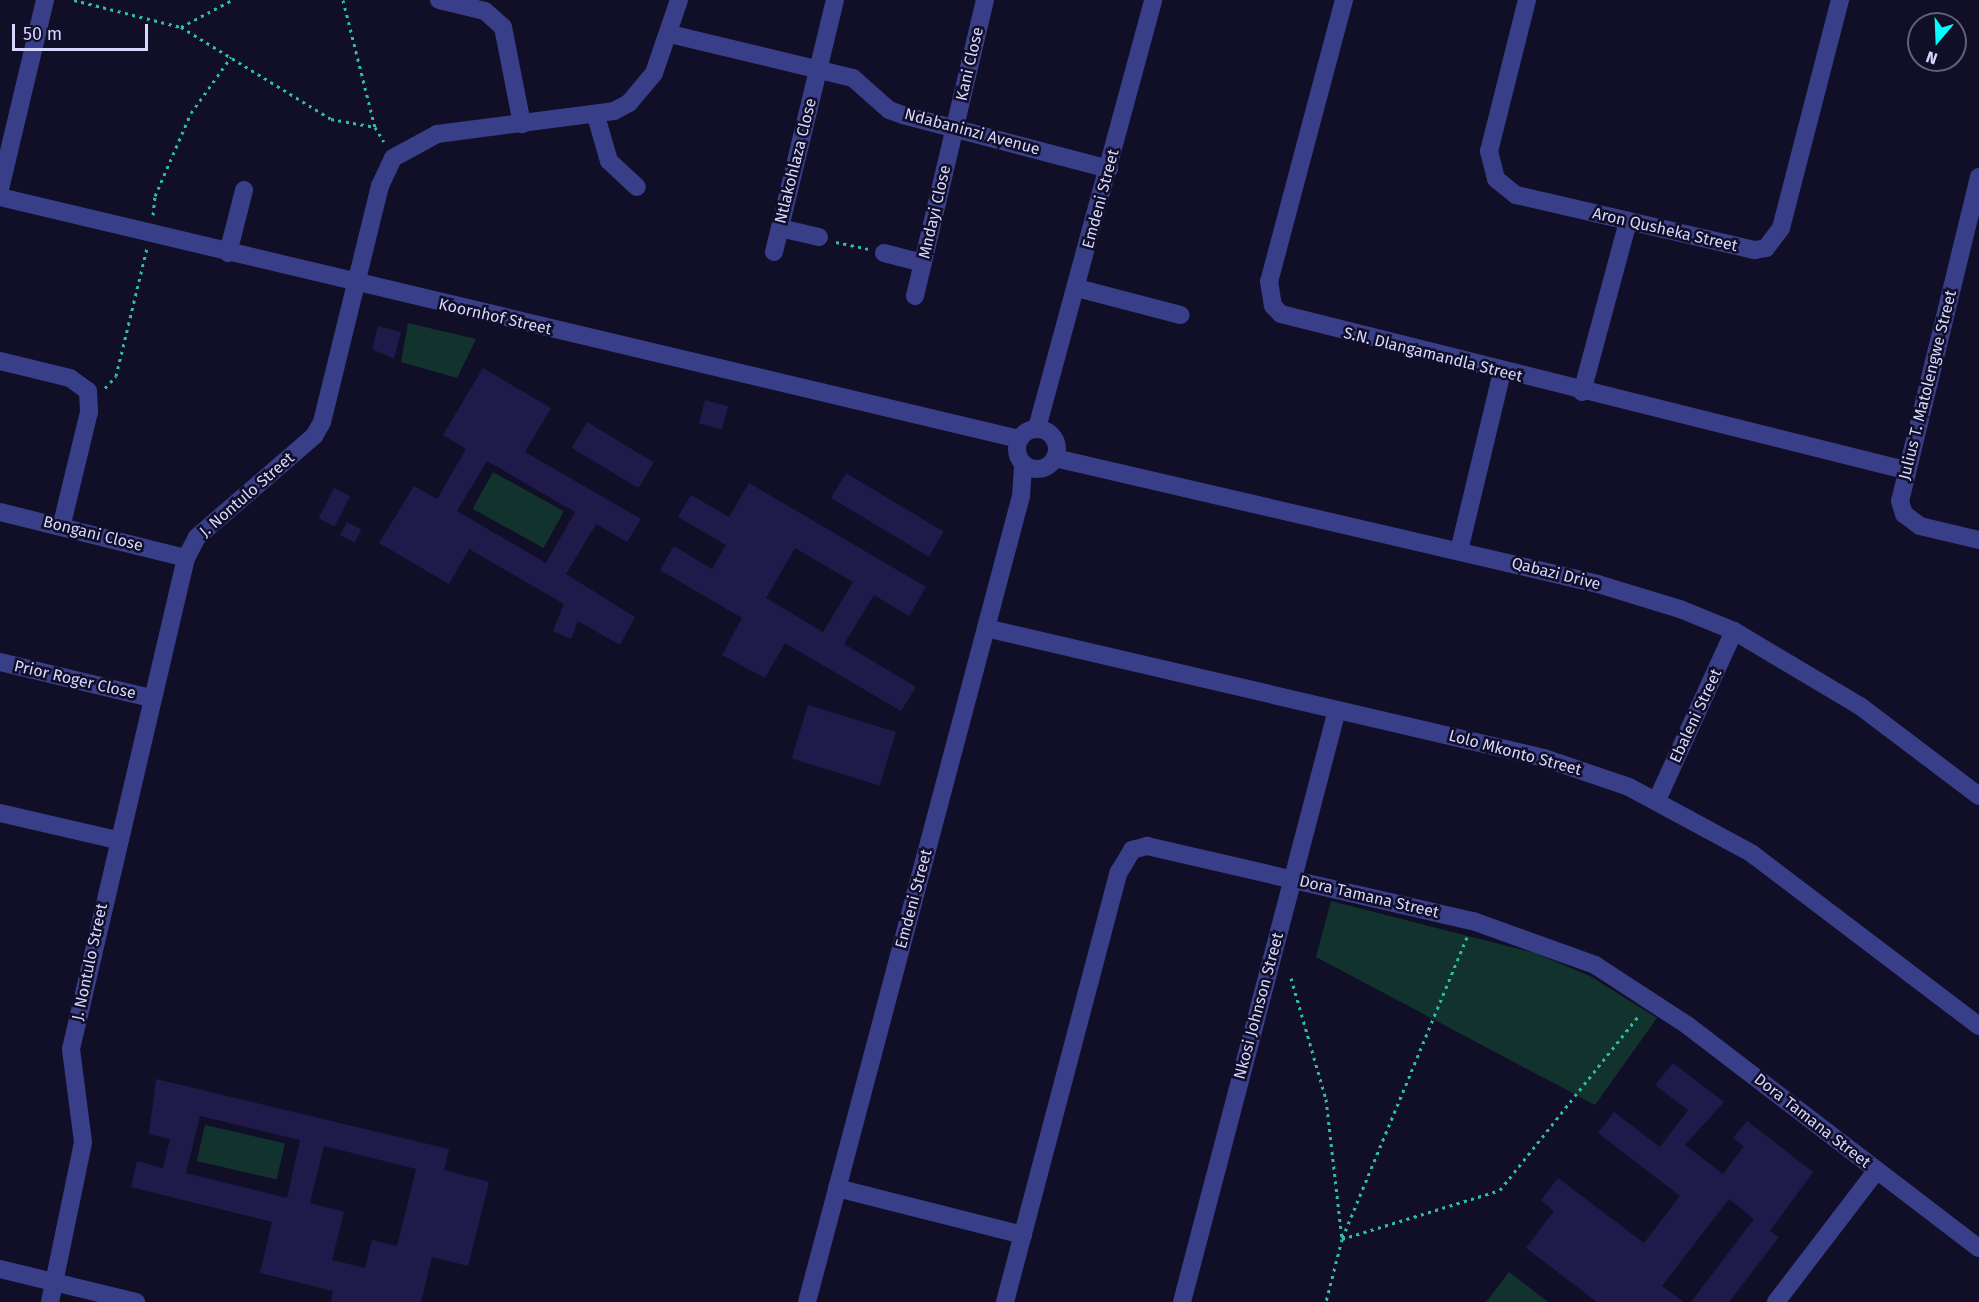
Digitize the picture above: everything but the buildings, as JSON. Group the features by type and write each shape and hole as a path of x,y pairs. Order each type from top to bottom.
{"street":[{"path":"0,189 45,0"},
{"path":"439,0 485,11 503,27 522,124"},
{"path":"393,158 437,134 596,116 629,103 654,73 670,34 679,0"},
{"name":"Ntlakohlaza Close","path":"774,252 835,0"},
{"name":"Kani Close","path":"955,128 985,0"},
{"name":"Emdeni Street","path":"1050,442 1048,397 1153,0"},
{"name":"S.N. Dlangamandla Street","path":"1344,0 1269,281 1273,306 1293,320 1905,470"},
{"name":"Aron Qusheka Street","path":"1527,0 1488,151 1491,171 1516,195 1755,250 1775,240 1840,0"},
{"name":"Ndabaninzi Avenue","path":"670,34 819,69 858,81 889,110 1108,169"},
{"path":"596,116 609,160 637,187"},
{"name":"Mndayi Close","path":"915,296 955,128"},
{"name":"J. Nontulo Street","path":"50,1302 83,1142 71,1049 117,840 186,558 197,537 314,436 326,410 380,186 393,158"},
{"name":"Julius T. Matolengwe Street","path":"1979,177 1905,470 1901,508 1910,520 1979,540"},
{"path":"228,253 244,190"},
{"name":"Koornhof Street","path":"0,197 150,235 990,435 1024,455"},
{"path":"1582,392 1628,222"},
{"path":"780,228 819,237"},
{"path":"884,253 923,263"},
{"path":"1077,288 1181,315"},
{"path":"0,361 70,378 88,391 89,412 62,524"},
{"path":"1459,551 1502,372"},
{"path":"1024,455 1050,442"},
{"path":"1024,455 1050,442"},
{"name":"Qabazi Drive","path":"1050,442 1086,462 1621,590 1734,632 1860,706 1977,791"},
{"name":"Emdeni Street","path":"807,1302 1021,496 1024,455"},
{"name":"Bongani Close","path":"0,512 62,524 186,558"},
{"name":"Lolo Mkonto Street","path":"986,628 1544,758 1657,800 1751,853 1979,1026"},
{"name":"Ebaleni Street","path":"1657,800 1734,632"},
{"name":"Prior Roger Close","path":"0,662 151,698"},
{"name":"Nkosi Johnson Street","path":"1182,1302 1337,710"},
{"path":"0,813 117,840"},
{"name":"Dora Tamana Street","path":"1005,1302 1126,857 1147,846 1473,921 1576,956 1651,1000 1979,1248"},
{"path":"1776,1302 1876,1171"},
{"path":"837,1188 1023,1235"},
{"path":"0,1269 136,1302"}],"path":[{"path":"74,0 181,27 331,119 375,127"},
{"path":"181,27 232,0"},
{"path":"343,0 375,127 393,158"},
{"path":"88,391 110,387 116,376 150,235 155,196 191,114 231,57"},
{"path":"819,237 884,253"},
{"path":"1326,1302 1342,1239 1473,921"},
{"path":"1291,978 1326,1099 1342,1239"},
{"path":"1342,1239 1500,1190 1651,1000"}],"green space":[{"path":"408,323 476,339 457,378 401,362"},
{"path":"493,472 564,511 543,548 473,509"},
{"path":"1331,901 1535,953 1590,976 1657,1018 1595,1105 1316,957"},
{"path":"205,1125 285,1143 277,1179 197,1161"},
{"path":"1509,1272 1548,1302 1486,1302"}]}
